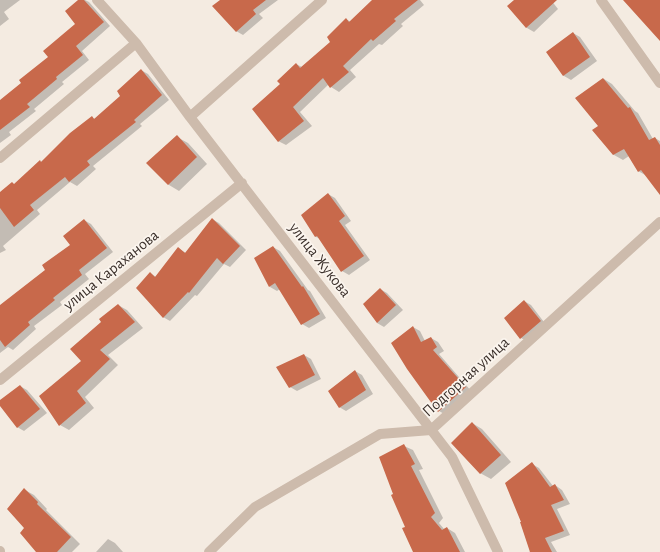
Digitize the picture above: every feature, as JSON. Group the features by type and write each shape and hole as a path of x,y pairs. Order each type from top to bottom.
{"street":[{"name":"улица Жукова","path":"97,0 136,43 190,117 452,457 498,552"},
{"path":"190,117 322,0"},
{"path":"601,0 660,83"},
{"path":"0,158 136,43"},
{"name":"улица Караханова","path":"0,380 242,183"},
{"name":"Подгорная улица","path":"209,552 255,507 380,434 431,430 660,222"}],"building":[{"path":"78,0 84,0 104,22 76,46 83,55 56,77 57,79 27,104 30,107 0,130 0,100 21,83 19,80 48,57 43,51 75,24 65,11"},
{"path":"220,0 266,0 253,10 256,14 236,32 212,6"},
{"path":"372,0 418,0 394,19 396,21 373,41 371,39 343,66 349,72 330,88 323,78 293,107 304,121 278,142 252,109 280,84 277,81 296,63 300,68 330,42 327,37 346,18 349,22"},
{"path":"514,0 557,0 526,28 507,6"},
{"path":"623,0 660,0 660,41"},
{"path":"573,32 590,57 563,76 546,52"},
{"path":"141,69 162,95 134,120 136,122 87,161 90,165 69,182 65,177 30,205 34,210 14,227 0,208 0,192 12,182 14,184 40,160 41,162 70,133 92,116 94,119 120,96 117,91"},
{"path":"603,78 628,108 630,107 649,140 655,137 660,145 660,195 641,170 638,172 624,149 613,155 592,130 598,126 575,98"},
{"path":"177,135 197,157 168,185 146,163"},
{"path":"328,193 345,216 339,221 364,256 341,272 301,215"},
{"path":"212,218 240,246 223,264 217,258 189,293 188,292 163,318 136,288 150,272 155,277 178,247 185,253"},
{"path":"84,219 107,248 79,270 82,275 53,298 55,300 28,322 30,325 5,347 0,340 0,305 45,270 42,265 70,245 63,236"},
{"path":"273,246 302,287 303,286 320,314 301,325 275,283 269,287 254,258"},
{"path":"380,288 396,305 377,323 363,304"},
{"path":"524,300 541,321 520,339 504,318"},
{"path":"118,304 135,322 100,350 110,359 77,391 86,403 59,426 39,396 81,361 70,349 101,322 99,319"},
{"path":"413,326 421,342 431,337 437,347 433,350 466,387 438,412 407,369 391,343"},
{"path":"304,354 315,375 289,388 276,367"},
{"path":"355,370 366,390 339,408 328,391"},
{"path":"20,385 40,409 17,428 0,406 0,400"},
{"path":"472,422 501,455 480,474 451,443"},
{"path":"404,444 415,464 411,466 435,513 431,517 442,530 447,527 460,552 413,552 402,528 405,527 391,495 393,494 379,457"},
{"path":"532,462 550,487 555,484 564,500 551,505 564,531 545,538 552,552 530,552 521,522 505,483"},
{"path":"24,488 38,502 37,504 71,537 57,552 36,552 20,533 24,528 7,509"}]}
